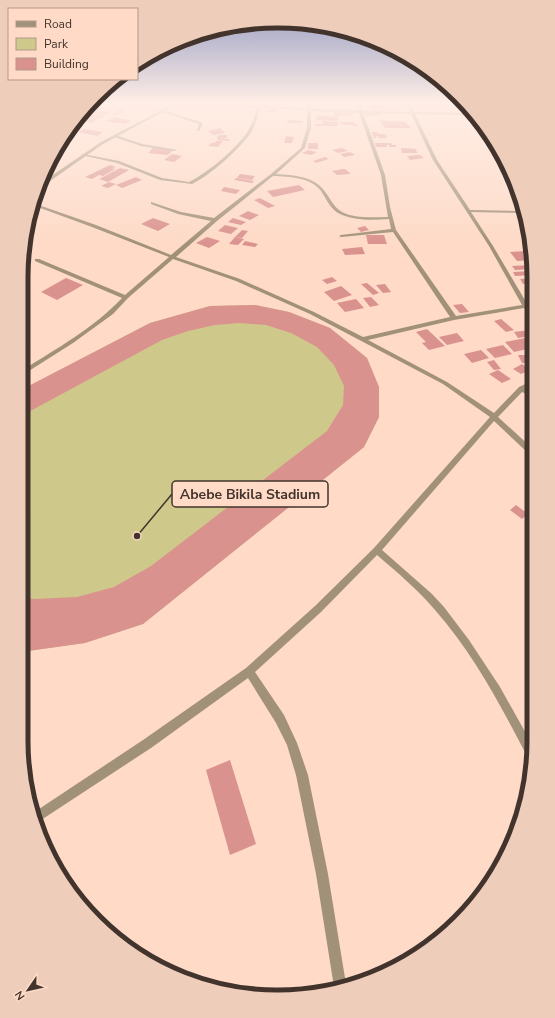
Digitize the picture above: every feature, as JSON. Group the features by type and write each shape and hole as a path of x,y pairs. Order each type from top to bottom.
{"street":[{"path":"48,180 90,151"},
{"path":"82,155 118,162 161,179 190,183 231,151"},
{"path":"28,369 93,327 111,313 126,297 215,220 300,151"},
{"path":"375,151 384,174 390,218 394,230 454,318"},
{"path":"430,151 434,160 491,246 527,309"},
{"path":"272,175 295,177 313,182 320,187 334,207 346,215 390,218"},
{"path":"153,203 180,213 215,220"},
{"path":"39,206 172,257 196,264 278,297 364,339 445,382 494,417 527,447"},
{"path":"468,211 518,212"},
{"path":"341,236 394,230"},
{"path":"37,260 126,297"},
{"path":"364,339 454,318 525,306"},
{"path":"40,815 147,744 249,671 318,609 377,550 494,417 521,389 527,386"},
{"path":"521,389 527,392"},
{"path":"377,550 436,604 483,667 503,699 527,743"},
{"path":"249,671 280,719 292,743 300,768 322,874 339,982"}],"green space":[{"path":"255,305 289,312 330,328 367,358 379,387 379,417 364,447 143,624 85,643 28,651 28,386 150,323 210,306"}],"building":[{"path":"150,151 172,151 168,155 148,153"},
{"path":"307,151 317,152 311,155 302,153"},
{"path":"333,151 348,151 338,153"},
{"path":"402,151 416,151 417,153 402,153"},
{"path":"350,152 355,155 344,157 340,154"},
{"path":"172,154 182,156 174,162 164,160"},
{"path":"420,155 424,158 410,160 407,156"},
{"path":"325,157 329,159 316,163 313,161"},
{"path":"110,165 116,167 112,168 115,169 103,176 99,175 92,179 85,177"},
{"path":"120,168 129,170 108,182 99,179"},
{"path":"343,169 351,174 337,175 332,171"},
{"path":"240,174 255,176 252,180 237,178"},
{"path":"136,177 142,180 122,188 116,185"},
{"path":"236,178 254,181 252,183 234,180"},
{"path":"109,182 116,184 108,188 101,186"},
{"path":"299,185 305,190 273,197 267,191"},
{"path":"224,187 240,190 236,194 221,191"},
{"path":"260,198 275,206 268,208 254,200"},
{"path":"248,211 259,215 250,220 239,216"},
{"path":"153,218 170,224 158,231 141,224"},
{"path":"233,218 246,222 241,225 228,222"},
{"path":"225,225 238,228 231,234 218,231"},
{"path":"365,226 369,230 361,232 357,228"},
{"path":"242,230 248,231 242,238 235,237"},
{"path":"366,235 384,235 387,244 368,244"},
{"path":"207,237 220,241 209,248 196,243"},
{"path":"235,237 244,239 238,245 229,244"},
{"path":"245,241 258,244 255,247 242,245"},
{"path":"362,247 365,254 345,255 342,249"},
{"path":"525,251 526,260 517,261 510,252"},
{"path":"526,265 526,269 515,270 512,266"},
{"path":"527,271 527,275 515,276 513,272"},
{"path":"332,277 337,281 327,284 322,280"},
{"path":"66,278 83,285 57,300 41,292"},
{"path":"527,278 527,284 523,284 520,279"},
{"path":"367,283 379,293 373,295 361,284"},
{"path":"385,284 391,292 383,293 376,285"},
{"path":"341,286 352,295 334,301 324,292"},
{"path":"371,297 379,305 370,307 363,298"},
{"path":"356,299 364,308 345,312 337,303"},
{"path":"462,304 469,312 460,313 453,305"},
{"path":"255,305 289,312 330,328 367,358 379,387 379,417 364,447 143,624 85,643 28,651 28,598 77,597 114,587 151,566 327,431 343,405 344,386 334,365 317,347 291,333 266,325 239,323 215,325 188,331 162,340 28,412 28,386 150,323 210,306"},
{"path":"501,319 514,330 506,332 494,321"},
{"path":"427,329 445,346 429,350 422,343 426,342 416,332"},
{"path":"527,330 527,337 518,338 514,332"},
{"path":"457,333 464,341 447,345 439,337"},
{"path":"525,338 527,340 527,349 514,352 505,342"},
{"path":"503,345 512,354 495,358 486,349"},
{"path":"481,350 489,358 472,363 464,354"},
{"path":"518,355 527,355 527,363 522,363"},
{"path":"494,360 501,369 494,370 487,362"},
{"path":"522,364 527,368 527,371 521,374 513,369"},
{"path":"498,370 511,379 502,383 489,374"},
{"path":"516,505 527,515 522,519 510,510"},
{"path":"230,760 256,844 230,855 206,770"}],"place":[{"name":"Abebe Bikila Stadium","path":"137,536"}]}
